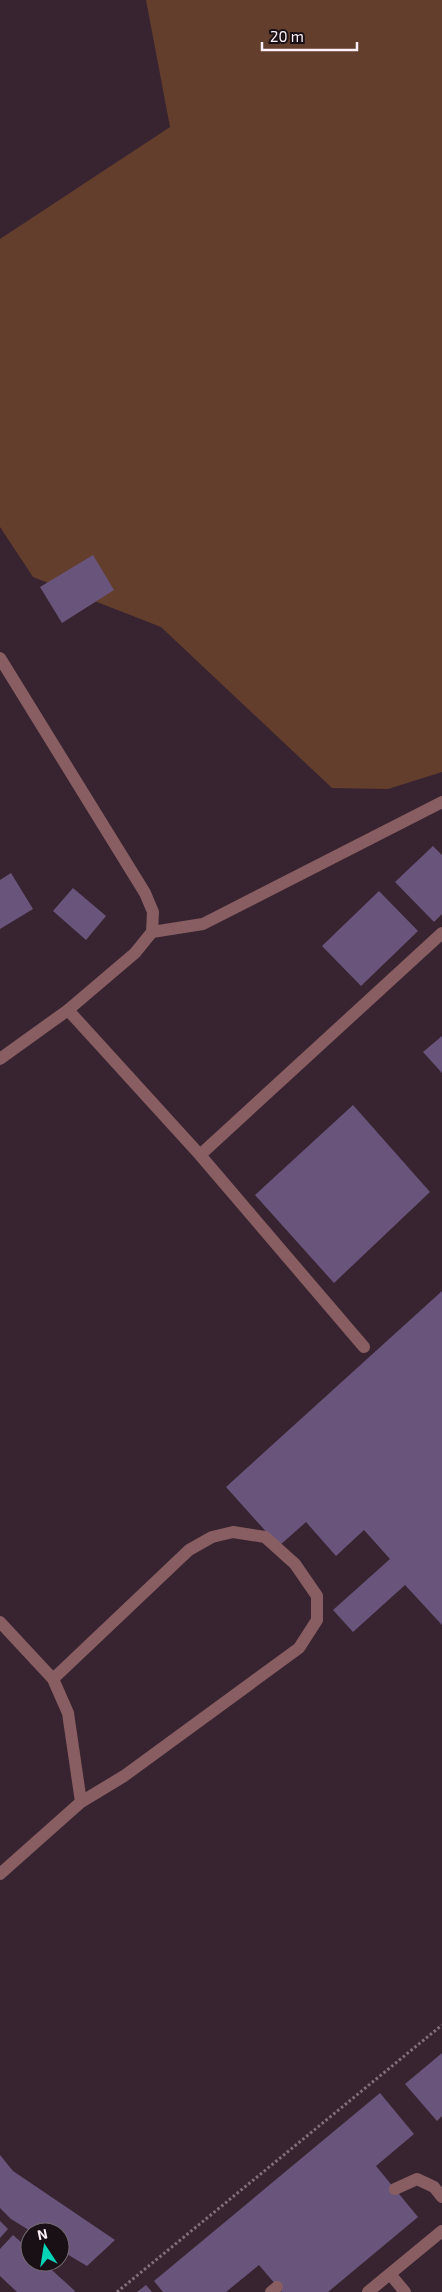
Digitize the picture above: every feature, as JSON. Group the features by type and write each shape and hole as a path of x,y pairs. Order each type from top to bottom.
{"street":[{"path":"0,658 145,894 153,912 152,932 135,953 68,1010 0,1058"},
{"path":"152,932 203,924 442,802"},
{"path":"200,1155 442,933"},
{"path":"68,1010 200,1155 364,1347"},
{"path":"0,1874 81,1802 124,1776 299,1648 317,1620 317,1596 295,1564 265,1537 233,1532 212,1537 189,1550 53,1679"},
{"path":"0,1622 53,1679 68,1713 81,1802"},
{"path":"395,2189 417,2179 434,2187 442,2197"},
{"path":"368,2292 442,2231"},
{"path":"390,2274 405,2292"}],"path":[{"path":"117,2292 442,2025"}],"shaded area":[{"path":"146,0 442,0 442,772 388,789 332,788 161,627 33,577 0,527 0,239 170,127"}],"building":[{"path":"93,555 114,590 62,623 40,587"},
{"path":"433,846 442,855 442,914 434,922 395,882"},
{"path":"11,873 33,909 0,929 0,880"},
{"path":"73,888 106,916 86,940 53,911"},
{"path":"379,891 418,931 361,986 322,946"},
{"path":"442,1036 442,1073 423,1052"},
{"path":"353,1105 430,1192 334,1283 255,1195"},
{"path":"442,1291 442,1625 405,1585 353,1632 333,1610 390,1559 364,1530 336,1556 306,1522 279,1546 226,1487"},
{"path":"442,2053 442,2116 437,2121 405,2084"},
{"path":"380,2093 414,2134 376,2166 418,2217 328,2292 282,2292 259,2265 226,2292 163,2292 154,2281"},
{"path":"0,2155 13,2171 115,2240 87,2266 70,2256 70,2222 20,2222 20,2225 0,2208"},
{"path":"0,2221 8,2229 0,2238"},
{"path":"13,2235 20,2241 20,2272 54,2272 75,2291 17,2292 0,2276 0,2249"},
{"path":"146,2285 152,2292 137,2292"}]}
